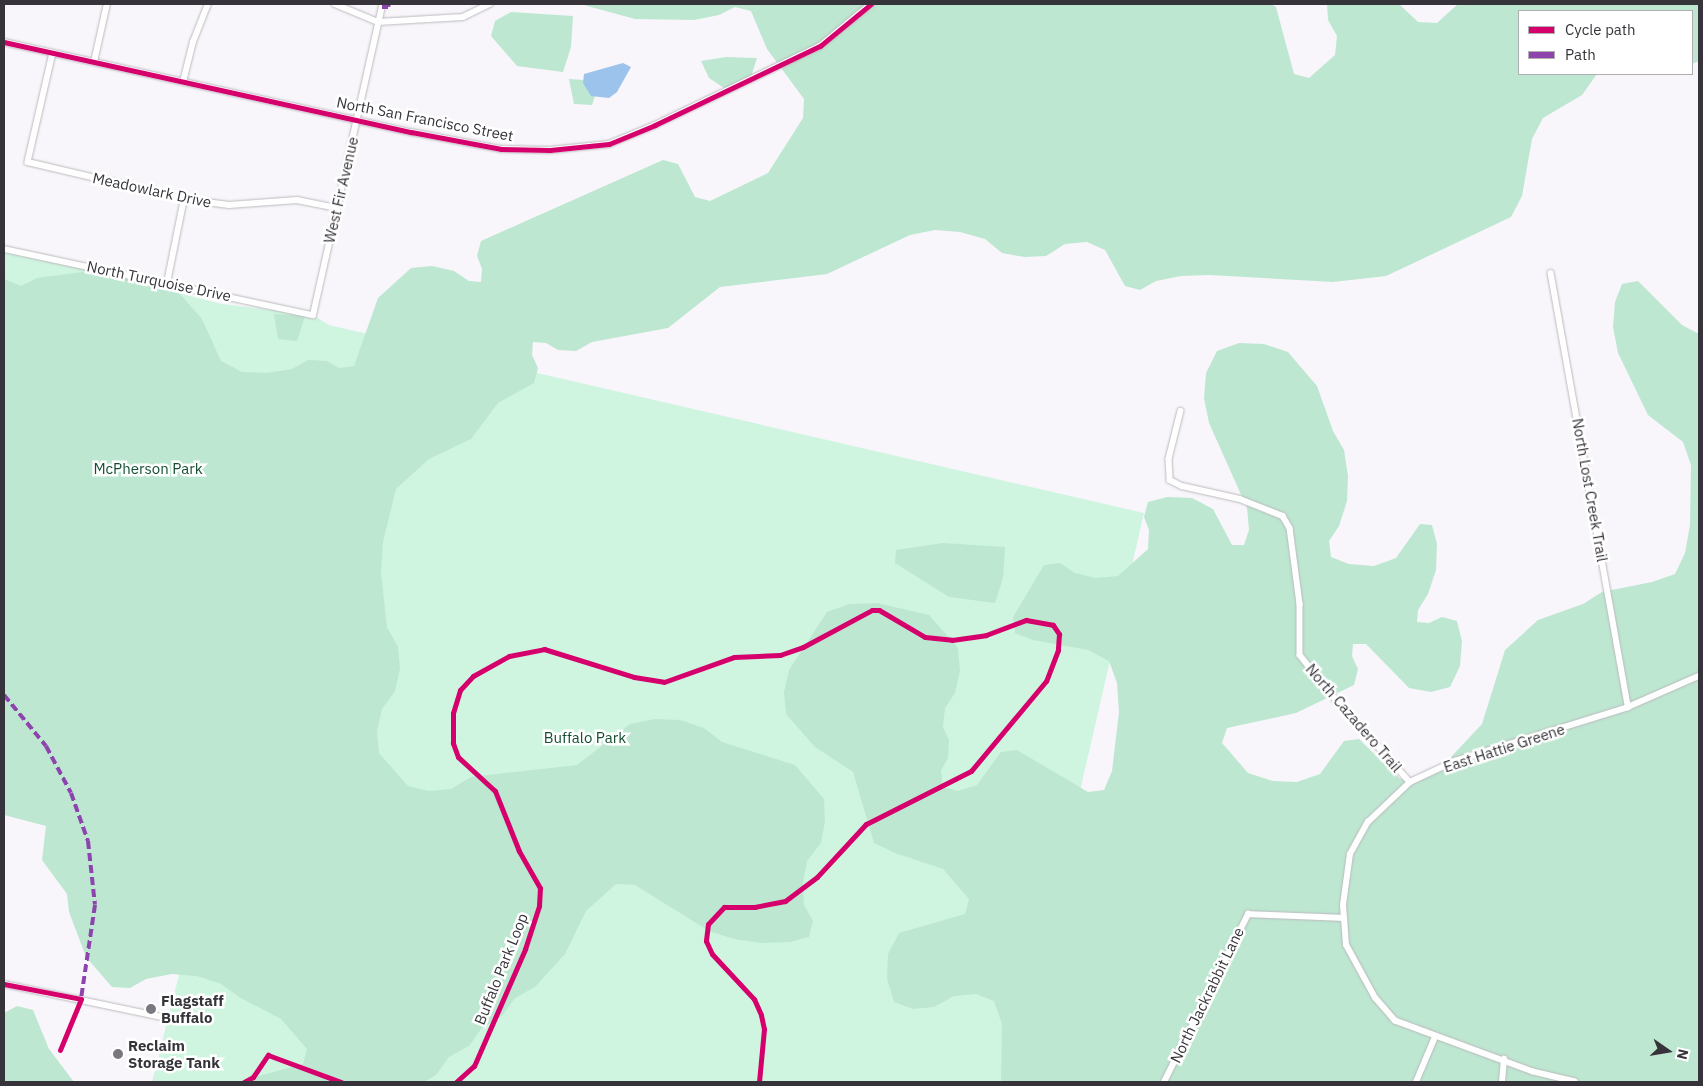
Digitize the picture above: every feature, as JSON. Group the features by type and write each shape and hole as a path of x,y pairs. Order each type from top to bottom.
{"street":[{"path":"94,62 107,4"},
{"path":"183,82 193,42 208,4"},
{"path":"335,4 378,22 463,18 490,4"},
{"name":"North San Francisco Street","path":"4,42 357,120 501,149 550,150 609,144 656,125 820,46 871,4"},
{"name":"West Fir Avenue","path":"313,314 382,8"},
{"name":"Meadowlark Drive","path":"53,53 28,162 184,199 229,205 297,200 337,208"},
{"path":"167,283 184,199"},
{"name":"North Turquoise Drive","path":"4,249 313,314"},
{"name":"North Lost Creek Trail","path":"1551,273 1628,707"},
{"name":"North Cazadero Trail","path":"1181,411 1169,460 1170,480 1182,486 1240,499 1282,516 1290,528 1300,604 1300,655 1329,692 1410,782"},
{"name":"East Hattie Greene","path":"1576,1082 1533,1072 1504,1059 1435,1037 1394,1021 1375,998 1346,945 1343,918 1350,854 1368,822 1410,782 1455,761 1628,707 1699,676"},
{"name":"North Jackrabbit Lane","path":"1164,1082 1248,914 1343,918"},
{"path":"4,984 167,1018"},
{"path":"1416,1082 1435,1037"},
{"path":"1502,1082 1504,1059"}],"green space":[{"name":"McPherson Park","path":"580,4 1271,4 1276,7 1294,74 1309,78 1335,55 1337,36 1328,20 1327,4 1399,4 1418,22 1437,23 1458,4 1699,4 1699,61 1693,64 1693,10 1518,10 1518,75 1596,75 1582,95 1543,118 1532,139 1522,196 1511,217 1386,276 1333,282 1209,275 1181,276 1156,281 1140,290 1125,286 1105,250 1087,242 1065,244 1046,256 1024,257 1002,253 985,239 960,232 935,230 910,235 827,274 720,287 668,328 592,342 576,351 558,350 546,343 533,342 532,355 538,368 534,383 498,403 471,439 429,459 396,489 383,542 381,573 387,627 398,647 400,669 395,691 382,709 377,731 379,753 408,786 429,791 451,789 471,777 577,765 630,724 655,719 680,720 704,728 722,742 795,765 824,799 825,821 821,843 807,861 803,883 804,905 813,921 809,937 790,942 761,943 734,939 709,931 635,885 616,884 586,911 565,954 535,987 515,998 502,1016 482,1028 469,1046 449,1057 436,1075 424,1082 237,1082 303,1064 307,1049 281,1019 239,997 221,984 197,976 172,974 146,979 130,988 112,987 86,957 69,912 67,894 42,860 46,826 4,815 4,279 21,286 37,278 90,271 149,278 173,286 202,319 221,361 242,372 267,373 292,369 308,360 327,361 339,368 354,366 378,298 411,268 432,266 454,271 469,281 481,282 482,269 477,256 481,241 663,160 678,164 695,197 710,201 768,173 803,118 804,99 767,49 751,11 735,7 719,15 694,20 635,19"},
{"path":"511,12 573,16 571,47 563,72 517,66 491,36 495,21"},
{"path":"726,57 757,58 749,83 724,88 709,78 701,61"},
{"path":"569,79 600,81 592,105 574,104"},
{"name":"Buffalo Park","path":"4,249 222,304 313,315 329,325 1144,513 1013,1082 152,1082 180,971 4,696"},
{"path":"1638,281 1682,325 1699,334 1699,1082 1001,1082 1002,1024 994,1001 976,994 954,996 934,1007 913,1009 894,1002 887,979 888,954 899,933 965,914 969,899 943,869 895,853 874,843 853,772 815,747 786,714 784,692 789,670 827,612 849,604 877,603 929,615 958,648 960,671 955,693 945,708 943,727 949,740 948,758 941,771 943,787 958,791 977,785 1001,752 1017,750 1088,792 1104,790 1112,771 1119,712 1117,683 1109,661 1088,650 1033,640 1015,633 1013,617 1044,565 1060,563 1075,573 1096,578 1118,576 1148,549 1149,530 1144,517 1148,502 1167,497 1192,498 1213,509 1232,545 1244,545 1249,530 1247,508 1209,423 1204,398 1206,373 1217,351 1239,343 1264,344 1288,352 1317,386 1333,431 1344,450 1348,476 1347,501 1339,526 1329,541 1331,557 1349,564 1374,566 1396,558 1420,524 1432,525 1437,544 1436,570 1428,594 1418,610 1417,622 1429,623 1442,617 1457,621 1462,641 1460,666 1450,687 1431,692 1409,688 1366,644 1353,644 1352,656 1358,669 1354,685 1296,713 1227,728 1222,743 1248,773 1273,781 1297,782 1320,774 1344,741 1359,739 1400,779 1419,780 1451,757 1482,724 1505,650 1538,620 1583,604 1602,592 1652,582 1675,574 1685,553 1690,525 1691,465 1683,442 1648,415 1618,353 1613,327 1615,302 1622,284"},
{"path":"274,314 305,316 297,341 278,339"},
{"path":"943,543 1005,547 1003,578 995,603 949,597 895,563 896,550"},
{"path":"17,1006 33,1010 49,1049 74,1082 4,1082 4,1013"}],"water":[{"path":"623,63 631,67 617,92 609,98 591,96 583,83 584,74"}],"marked path":[{"path":"382,7 388,7 389,4"},
{"path":"4,695 46,746 71,793 88,841 95,905 81,999"}],"cycle path":[{"path":"4,42 411,132 501,149 550,150 609,144 655,125 820,46 871,4"},
{"name":"Buffalo Park Loop","path":"456,1082 474,1066 525,949 539,906 540,888 519,851 495,791 458,757 453,743 453,713 460,690 473,676 509,656 544,649 634,677 664,682 734,657 780,655 803,647 872,610 879,610 925,637 952,640 986,635 1026,620 1053,625 1059,634 1058,650 1046,681 971,771 866,824 817,877 785,901 755,907 724,907 708,924 706,941 712,954 754,999 761,1015 764,1029 759,1082"},
{"path":"4,984 81,999 60,1050"},
{"path":"244,1082 253,1077 268,1055 341,1082"}],"place":[{"name":"Flagstaff Buffalo","path":"151,1009"},
{"name":"Reclaim Storage Tank","path":"118,1054"}]}
